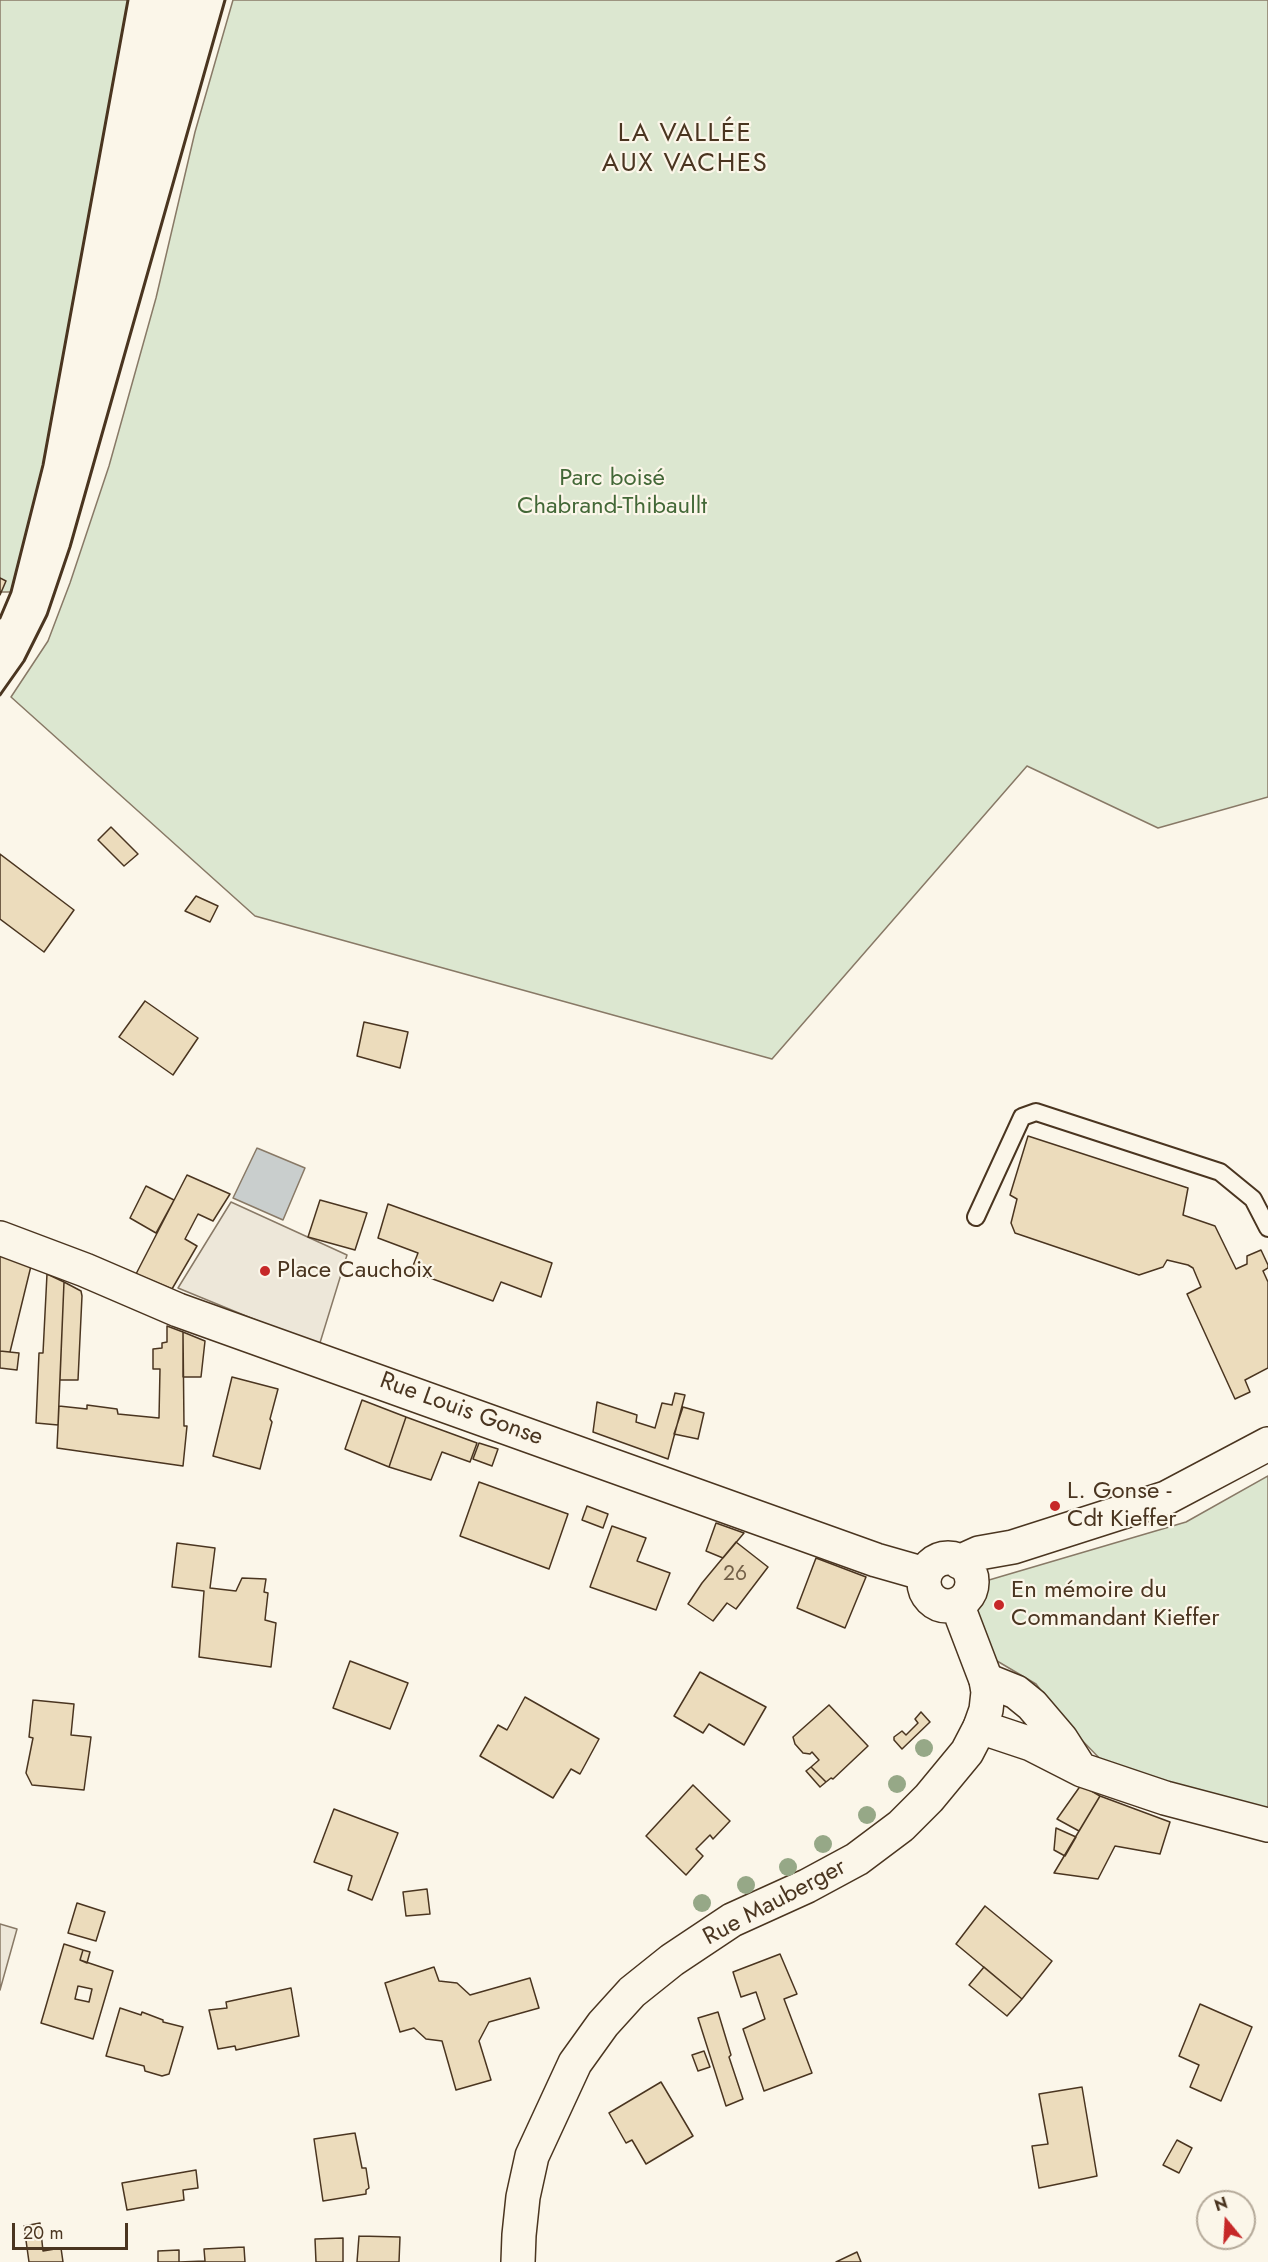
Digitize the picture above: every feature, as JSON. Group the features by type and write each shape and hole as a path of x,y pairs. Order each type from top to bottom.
{"street":[{"name":"Rue Louis Gonse","path":"0,1238 85,1270 178,1310 257,1328 876,1560 925,1574 933,1564 947,1558 962,1581"},
{"path":"962,1581 998,1561 1014,1547 1166,1498 1268,1444"},
{"name":"Rue Mauberger","path":"518,2262 523,2197 532,2156 575,2063 603,2024 632,1992 672,1960 732,1920 807,1886 857,1859 901,1826 929,1798 967,1752 986,1710 988,1692 962,1581"},
{"path":"986,1680 1016,1692 1032,1705 1061,1739 1082,1770"},
{"path":"980,1727 1031,1744 1082,1770 1165,1798 1268,1825"}],"lane":[{"path":"976,1217 1022,1117 1036,1112 1220,1172 1253,1199 1268,1228"}],"green space":[{"path":"0,0 128,0 43,465 11,592 0,592"},
{"name":"Parc boisé Chabrand-Thibaullt","path":"233,0 1268,0 1268,797 1158,828 1027,766 772,1059 255,916 11,697 48,641 109,466 156,298 195,132"},
{"path":"1268,1476 1268,1812 1109,1768 1070,1728 1036,1684 992,1658 974,1608 978,1592 989,1580 1186,1522"}],"shaded area":[{"path":"257,1148 305,1168 283,1220 233,1198"},
{"name":"Place Cauchoix","path":"231,1202 347,1255 319,1346 178,1288"},
{"path":"0,1924 17,1929 0,1990"}],"building":[{"path":"0,578 6,581 0,595"},
{"path":"111,827 138,854 124,866 98,840"},
{"path":"0,854 74,910 44,952 0,919"},
{"path":"196,896 218,906 210,922 185,911"},
{"path":"145,1001 198,1038 173,1075 119,1037"},
{"path":"364,1022 408,1032 400,1068 357,1056"},
{"path":"1028,1136 1188,1188 1183,1215 1215,1226 1236,1269 1247,1264 1247,1256 1261,1250 1268,1265 1268,1268 1263,1271 1268,1282 1268,1368 1245,1380 1250,1392 1235,1399 1187,1294 1201,1287 1193,1268 1167,1260 1163,1267 1139,1275 1015,1233 1011,1223 1017,1199 1010,1195"},
{"path":"187,1175 230,1194 213,1221 198,1214 185,1239 197,1246 172,1289 136,1274"},
{"path":"146,1186 174,1200 156,1233 130,1218"},
{"path":"320,1200 367,1213 355,1250 308,1237"},
{"path":"388,1204 552,1263 541,1297 501,1282 493,1301 411,1271 418,1253 378,1238"},
{"path":"0,1251 31,1266 10,1352 0,1351"},
{"path":"47,1274 64,1282 58,1425 36,1423 39,1353 43,1353"},
{"path":"64,1282 81,1291 82,1296 78,1380 60,1380"},
{"path":"167,1326 183,1332 184,1426 187,1426 183,1466 57,1448 59,1406 87,1409 87,1405 117,1409 118,1414 159,1418 160,1369 153,1369 153,1349 162,1348 162,1343 167,1342"},
{"path":"183,1332 205,1341 201,1377 183,1377"},
{"path":"0,1351 19,1353 17,1370 0,1368"},
{"path":"232,1377 278,1389 260,1469 213,1456"},
{"path":"675,1393 685,1395 668,1459 593,1432 597,1402 637,1415 636,1422 655,1428 662,1403 672,1405"},
{"path":"362,1400 406,1417 389,1467 345,1449"},
{"path":"683,1407 704,1413 698,1439 674,1434"},
{"path":"406,1417 477,1443 470,1462 442,1452 431,1480 389,1467"},
{"path":"479,1443 498,1449 492,1466 473,1459"},
{"path":"479,1482 568,1514 549,1569 460,1536"},
{"path":"587,1506 608,1514 603,1528 582,1520"},
{"path":"716,1523 744,1533 723,1558 706,1551"},
{"path":"612,1526 646,1538 637,1561 670,1573 656,1610 590,1587"},
{"path":"736,1542 768,1567 736,1609 727,1603 713,1621 688,1604"},
{"path":"177,1543 215,1548 210,1588 236,1591 242,1578 266,1579 264,1592 268,1593 265,1620 276,1623 271,1667 199,1657 204,1591 172,1587"},
{"path":"816,1558 866,1577 845,1628 797,1608"},
{"path":"350,1661 408,1683 390,1729 333,1708"},
{"path":"700,1672 766,1707 744,1745 709,1724 703,1733 674,1716"},
{"path":"525,1697 599,1739 580,1774 571,1769 553,1798 480,1756 498,1725 507,1730"},
{"path":"33,1700 74,1704 71,1735 91,1737 84,1790 32,1785 26,1773 33,1738 29,1737"},
{"path":"829,1705 868,1746 833,1779 826,1782 811,1767 819,1760 812,1752 803,1753 795,1744 793,1737"},
{"path":"921,1712 930,1722 902,1749 894,1737 902,1731 906,1735 918,1723 915,1719"},
{"path":"811,1767 826,1782 820,1787 806,1771"},
{"path":"693,1785 730,1821 713,1839 710,1835 696,1849 703,1856 686,1875 646,1836"},
{"path":"1081,1785 1100,1796 1079,1831 1057,1819"},
{"path":"1100,1796 1170,1822 1160,1854 1115,1846 1098,1879 1054,1873"},
{"path":"334,1809 398,1833 372,1900 348,1890 352,1876 314,1862"},
{"path":"1056,1828 1076,1837 1065,1856 1054,1850"},
{"path":"427,1889 430,1914 406,1916 403,1892"},
{"path":"77,1903 105,1912 96,1941 68,1933"},
{"path":"985,1906 1052,1961 1022,1999 956,1944"},
{"path":"64,1944 83,1950 80,1960 113,1971 93,2039 41,2023","holes":["78,1986 92,1989 89,2002 75,1999"]},
{"path":"83,1950 90,1952 87,1963 80,1960"},
{"path":"780,1954 797,1994 784,1999 812,2073 764,2091 743,2029 765,2019 756,1992 741,1997 733,1972"},
{"path":"434,1967 439,1981 457,1983 470,1995 530,1978 539,2008 489,2022 479,2041 491,2080 456,2090 442,2041 426,2039 414,2028 400,2032 385,1983"},
{"path":"984,1967 1022,1999 1007,2016 969,1985"},
{"path":"291,1988 299,2036 236,2050 235,2046 218,2049 209,2010 227,2008 226,2002"},
{"path":"1200,2004 1252,2027 1221,2101 1190,2087 1199,2065 1179,2056"},
{"path":"120,2008 141,2015 142,2012 163,2020 163,2022 183,2027 169,2074 162,2076 145,2071 144,2066 106,2056"},
{"path":"718,2012 731,2055 729,2057 743,2099 726,2106 698,2018"},
{"path":"704,2051 710,2067 698,2071 692,2055"},
{"path":"661,2082 693,2136 646,2164 632,2140 626,2143 609,2113"},
{"path":"1082,2087 1097,2176 1039,2188 1032,2146 1048,2144 1039,2094"},
{"path":"355,2133 362,2168 366,2168 369,2188 366,2194 323,2201 314,2139"},
{"path":"1177,2140 1192,2148 1179,2173 1163,2165"},
{"path":"196,2170 198,2188 183,2190 184,2200 127,2210 122,2183"},
{"path":"40,2223 43,2251 61,2248 63,2262 29,2262 24,2226"},
{"path":"359,2236 400,2237 399,2262 357,2262"},
{"path":"343,2238 343,2262 316,2262 315,2239"},
{"path":"244,2247 245,2262 179,2262 205,2261 204,2249"},
{"path":"179,2250 179,2262 158,2262 158,2251"},
{"path":"857,2252 861,2262 836,2262"}],"wall":[{"path":"0,618 11,592 43,465 128,0"},
{"path":"0,695 24,661 47,615 70,547 225,0"}],"place":[{"name":"Place Cauchoix","path":"265,1271"},
{"name":"L. Gonse - Cdt Kieffer","path":"1055,1506"},
{"name":"En mémoire du Commandant Kieffer","path":"999,1605"}],"district":[{"name":"LA VALLÉE AUX VACHES","path":"685,150"}]}
